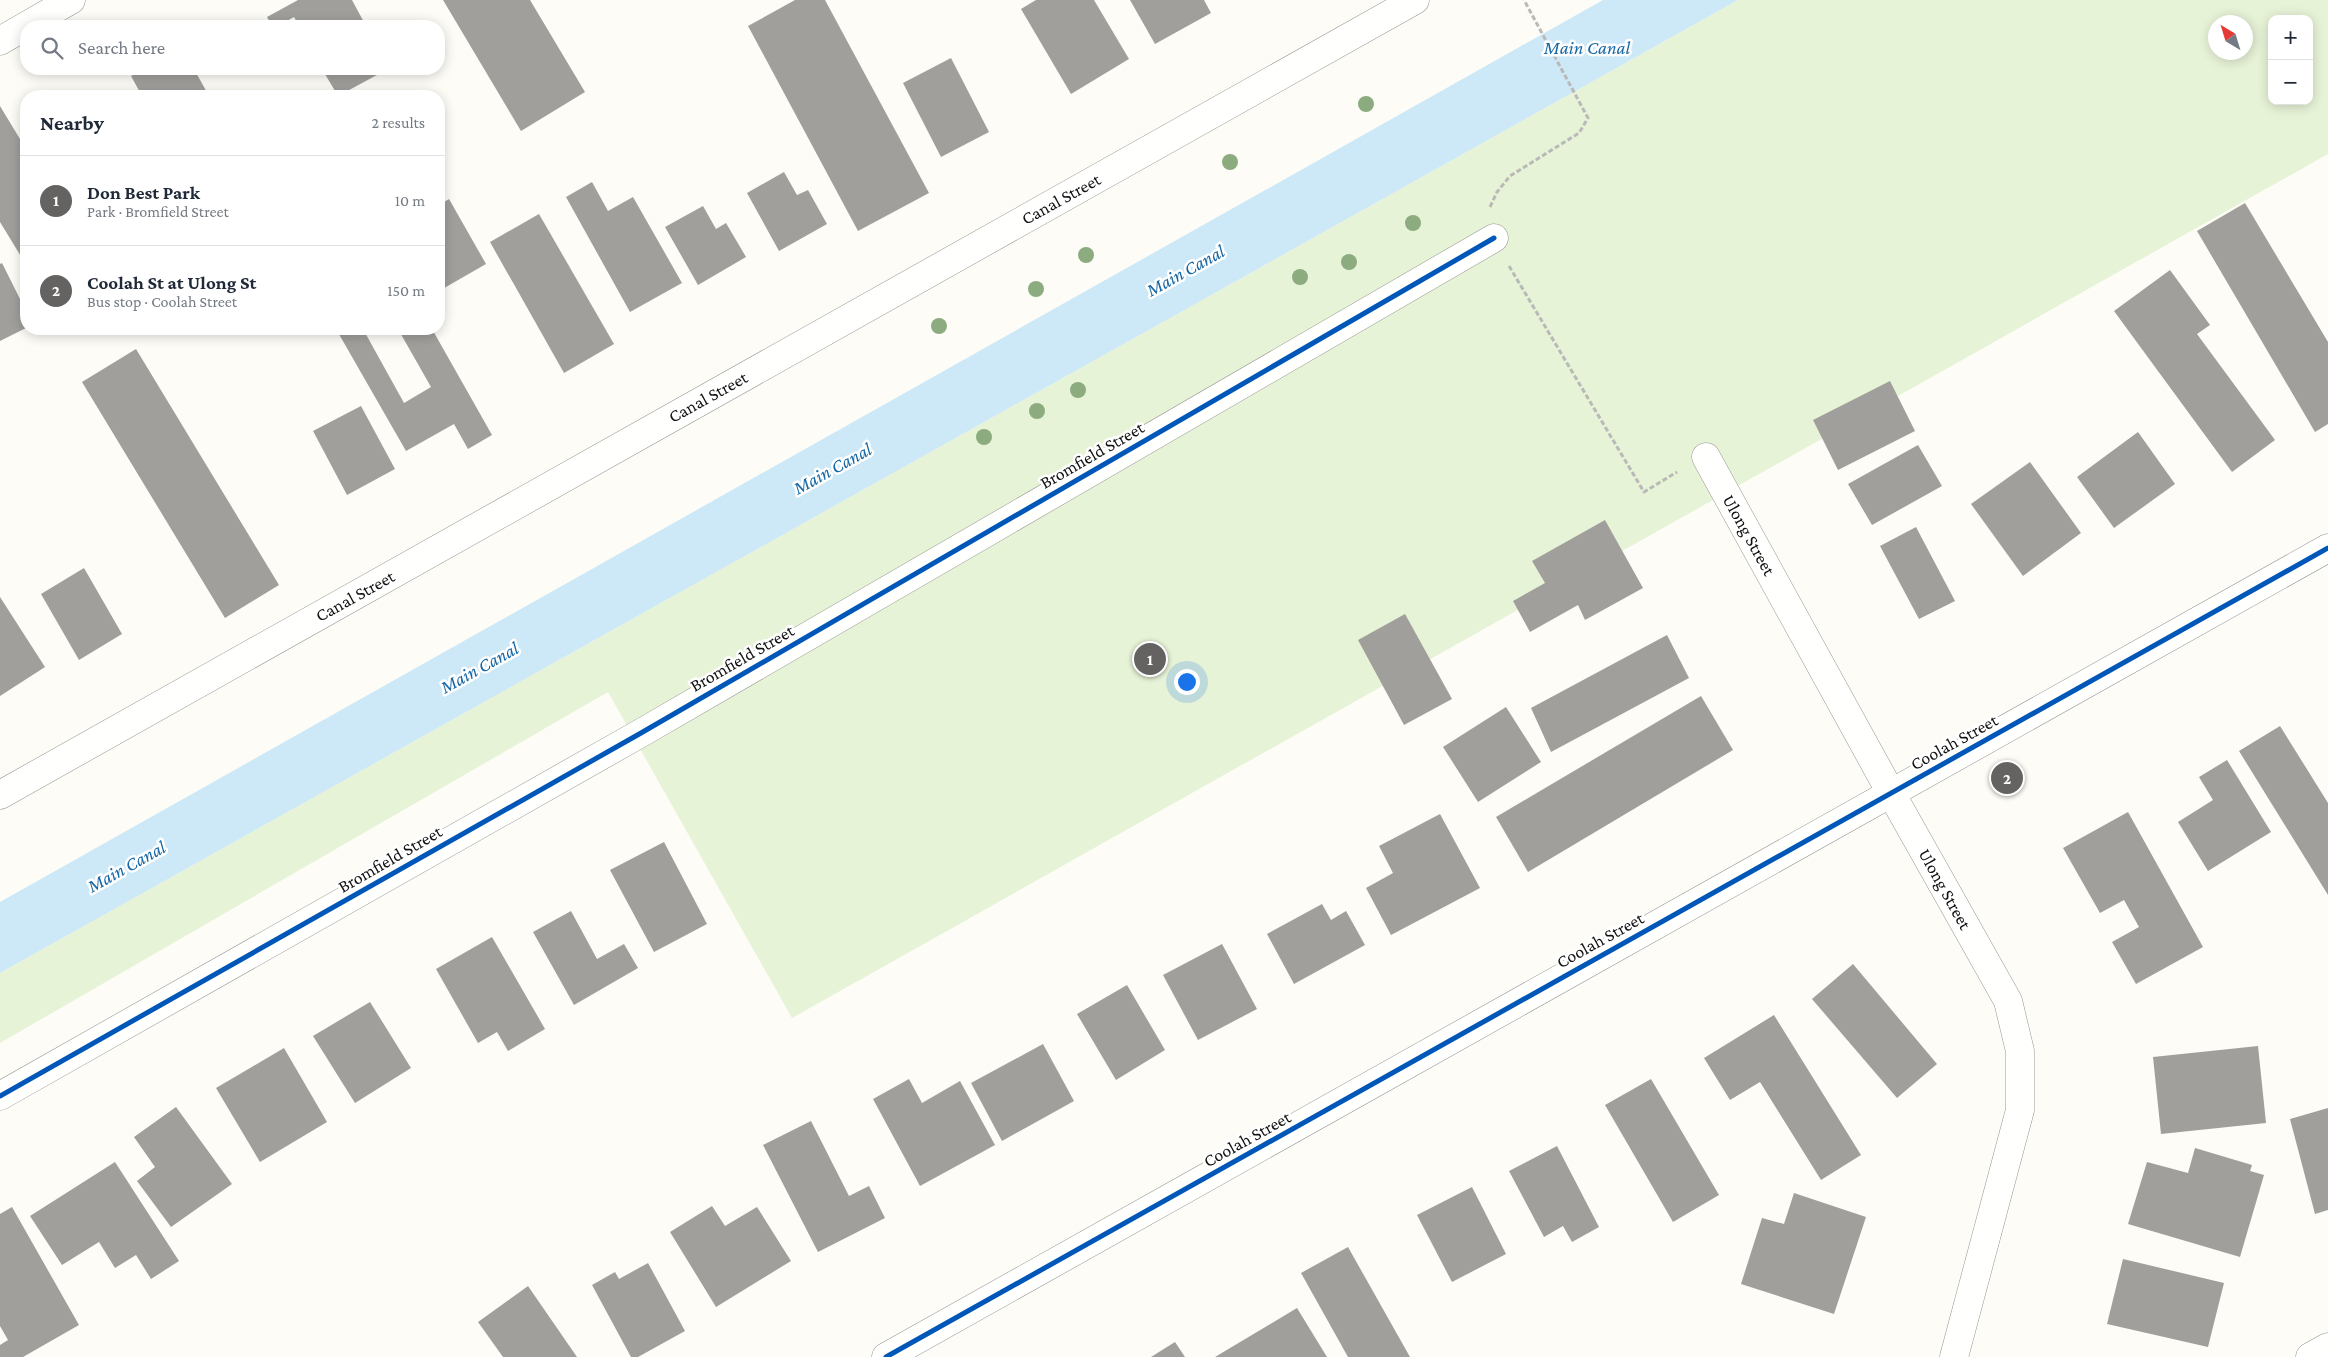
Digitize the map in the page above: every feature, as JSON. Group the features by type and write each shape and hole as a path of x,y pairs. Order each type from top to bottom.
{"street":[{"path":"36,20 71,0"},
{"name":"Canal Street","path":"0,795 1415,0"},
{"path":"0,41 20,29"},
{"name":"Bromfield Street","path":"0,1096 641,733 1494,238"},
{"name":"Ulong Street","path":"1706,457 1891,793 2008,1000 2020,1051 2020,1110 1954,1357"},
{"name":"Coolah Street","path":"886,1357 2328,548"},
{"path":"2310,1357 2328,1346"}],"path":[{"path":"1524,0 1588,118 1579,133 1510,176 1497,192 1490,207 1490,227 1494,238 1644,492 1682,470"}],"green space":[{"path":"1738,0 2328,0 2328,154 792,1018 608,692 0,1043 0,973"}],"water":[{"name":"Main Canal","path":"1603,0 1738,0 0,973 0,902"}],"building":[{"path":"298,0 352,0 363,20 296,20 294,17 289,20 269,20 267,17"},
{"path":"443,0 530,0 585,92 521,131"},
{"path":"795,0 825,0 929,193 858,231 748,26"},
{"path":"1036,0 1094,0 1129,59 1071,94 1021,9"},
{"path":"1130,0 1204,0 1211,13 1155,44"},
{"path":"951,58 989,132 941,157 903,83"},
{"path":"197,75 206,90 139,90 131,76"},
{"path":"326,75 377,75 349,90 334,90"},
{"path":"0,106 20,139 20,255 0,222"},
{"path":"784,172 797,195 808,190 827,224 779,251 747,193"},
{"path":"592,182 608,211 633,197 682,283 630,312 566,197"},
{"path":"449,199 486,264 445,288 445,201"},
{"path":"2245,203 2328,342 2328,424 2315,432 2197,231"},
{"path":"703,206 716,229 726,223 746,257 698,285 665,227"},
{"path":"539,214 614,344 564,373 490,242"},
{"path":"2,263 20,299 20,331 0,341 0,264"},
{"path":"2170,270 2210,325 2197,334 2275,440 2232,472 2114,311"},
{"path":"339,335 366,335 404,403 431,387 401,335 435,335 492,435 468,449 454,424 406,451"},
{"path":"136,349 279,585 225,618 82,382"},
{"path":"1890,381 1915,431 1838,470 1813,420"},
{"path":"361,406 395,469 347,495 313,431"},
{"path":"2138,432 2175,484 2114,528 2077,477"},
{"path":"1918,445 1942,486 1872,525 1848,484"},
{"path":"2030,462 2081,533 2023,576 1971,504"},
{"path":"1605,520 1643,588 1585,620 1578,605 1530,632 1513,601 1545,583 1532,561"},
{"path":"1916,527 1955,601 1919,619 1880,546"},
{"path":"84,568 122,634 79,660 41,594"},
{"path":"0,597 45,667 0,696"},
{"path":"1405,614 1452,699 1404,725 1358,640"},
{"path":"1667,635 1689,678 1551,752 1531,708"},
{"path":"1701,696 1733,750 1528,872 1496,817"},
{"path":"1506,707 1541,762 1478,802 1443,747"},
{"path":"2280,726 2328,803 2328,895 2239,751"},
{"path":"2227,760 2271,832 2208,871 2178,822 2213,800 2199,777"},
{"path":"2128,812 2203,947 2136,984 2112,942 2139,927 2124,900 2100,913 2063,848"},
{"path":"1440,814 1480,888 1391,935 1366,888 1393,873 1379,846"},
{"path":"664,842 707,924 654,952 610,870"},
{"path":"1322,904 1331,920 1346,911 1365,945 1294,984 1267,934"},
{"path":"571,911 597,959 624,944 638,968 574,1005 533,932"},
{"path":"492,937 545,1029 508,1051 497,1032 478,1043 436,969"},
{"path":"1222,944 1257,1009 1198,1040 1163,975"},
{"path":"1853,964 1937,1064 1897,1098 1812,999"},
{"path":"1127,985 1165,1050 1116,1080 1077,1014"},
{"path":"370,1002 411,1068 355,1103 313,1036"},
{"path":"1774,1015 1861,1155 1821,1180 1760,1082 1730,1100 1704,1058"},
{"path":"1043,1044 1074,1101 1002,1141 971,1083"},
{"path":"2258,1046 2266,1123 2161,1134 2153,1057"},
{"path":"284,1048 327,1122 260,1162 216,1088"},
{"path":"909,1079 922,1103 960,1081 995,1145 920,1186 873,1099"},
{"path":"1651,1079 1719,1195 1673,1222 1605,1105"},
{"path":"176,1107 232,1184 171,1227 137,1181 155,1167 134,1137"},
{"path":"2328,1108 2328,1210 2315,1214 2290,1119"},
{"path":"811,1121 849,1196 869,1186 885,1218 818,1252 763,1145"},
{"path":"1557,1146 1599,1227 1572,1242 1563,1226 1544,1237 1509,1171"},
{"path":"2195,1148 2252,1165 2250,1171 2264,1175 2240,1257 2128,1224 2147,1162 2188,1173"},
{"path":"115,1162 179,1261 151,1279 136,1255 115,1268 99,1242 62,1265 30,1216"},
{"path":"1472,1187 1506,1254 1452,1282 1417,1215"},
{"path":"1794,1193 1866,1217 1834,1314 1741,1284 1762,1218 1784,1224"},
{"path":"712,1206 725,1226 757,1207 791,1261 716,1307 670,1232"},
{"path":"12,1207 79,1325 23,1357 0,1357 0,1345 8,1340 0,1326 0,1214"},
{"path":"1348,1247 1410,1357 1348,1357 1301,1273"},
{"path":"2123,1259 2224,1283 2208,1347 2107,1324"},
{"path":"648,1263 685,1331 638,1357 631,1357 592,1285 615,1272 619,1279"},
{"path":"528,1286 577,1357 503,1357 478,1322"},
{"path":"1297,1308 1327,1357 1215,1357"},
{"path":"1175,1342 1185,1357 1151,1357"}],"cycle path":[{"path":"0,1096 641,733 1494,238"},
{"path":"886,1357 2328,548"}],"place":[{"name":"Don Best Park","path":"1150,659"},
{"name":"Coolah St at Ulong St","path":"2007,778"}]}
